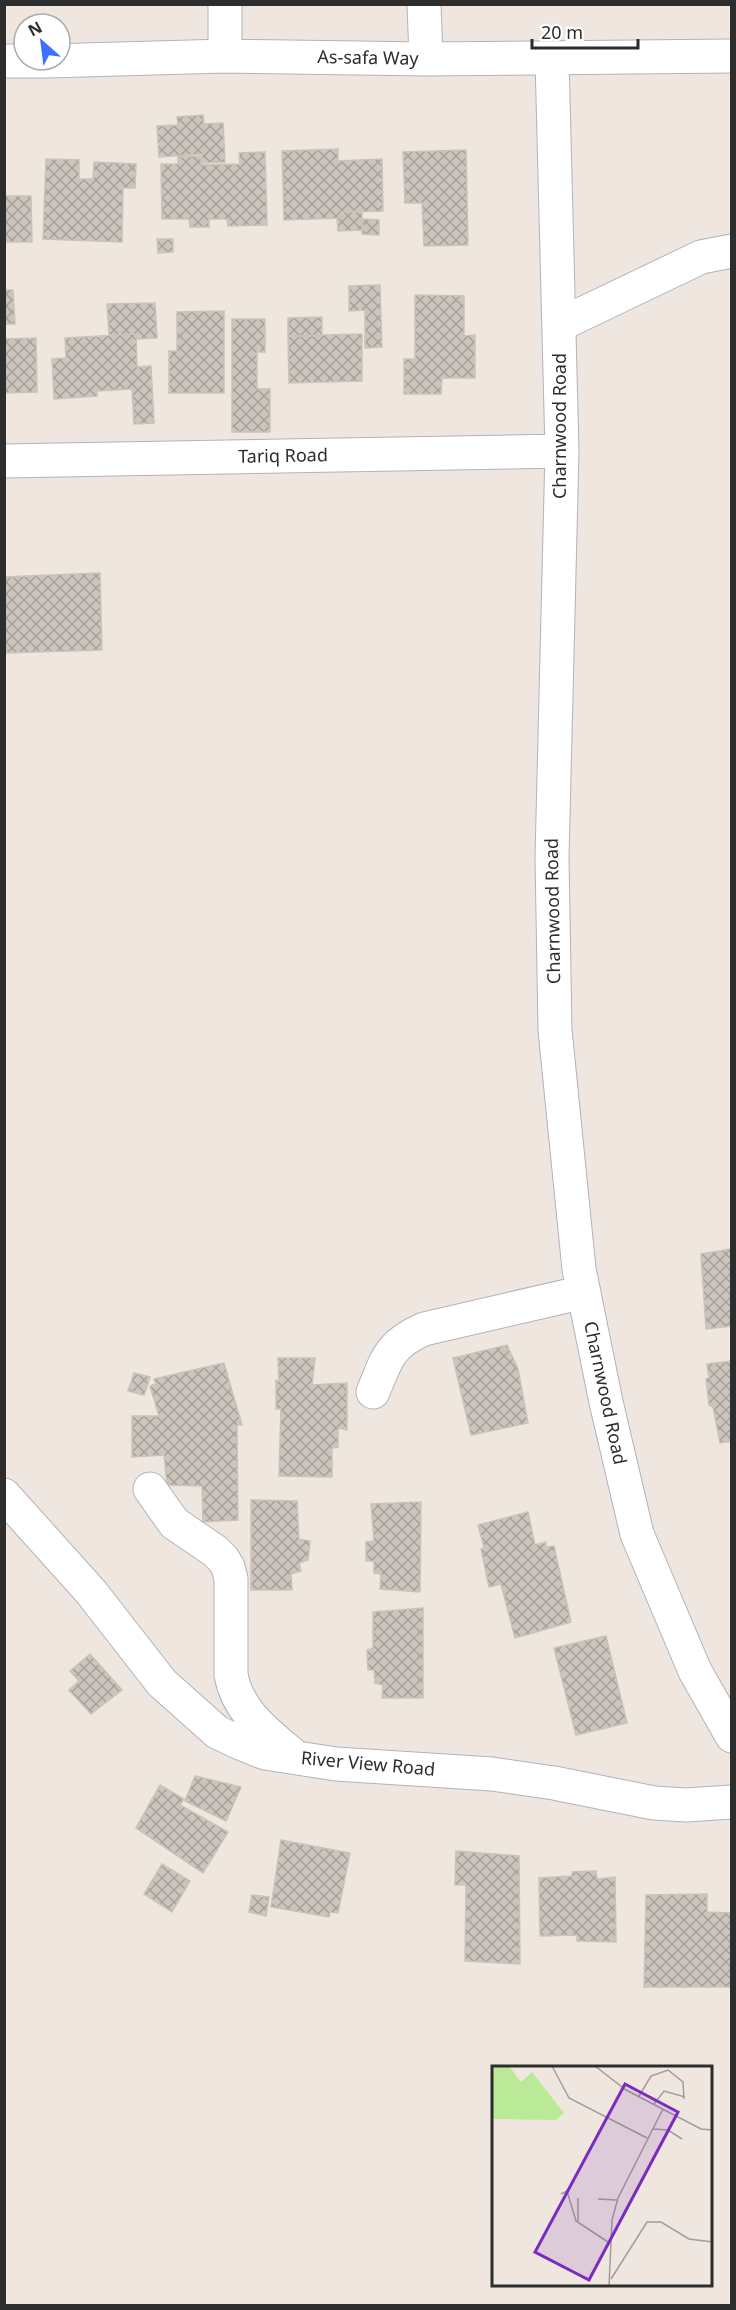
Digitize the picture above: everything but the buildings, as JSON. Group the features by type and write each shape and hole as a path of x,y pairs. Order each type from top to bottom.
{"street":[{"path":"225,4 225,56"},
{"path":"424,4 426,59"},
{"name":"As-safa Way","path":"4,61 48,62 225,56 426,59 732,56"},
{"name":"Charnwood Road","path":"552,58 562,451 552,858 555,1030 579,1269 606,1402 637,1534 695,1671 732,1736"},
{"path":"559,325 701,257 732,251"},
{"name":"Tariq Road","path":"4,461 562,451"},
{"path":"373,1392 390,1352 405,1338 424,1329 584,1292"},
{"path":"150,1489 174,1523 223,1559 231,1579 231,1675 234,1688 246,1712 258,1726 297,1758"},
{"name":"River View Road","path":"4,1495 91,1592 162,1683 218,1732 240,1743 265,1753 336,1764 492,1774 554,1783 654,1803 732,1802"}]}
